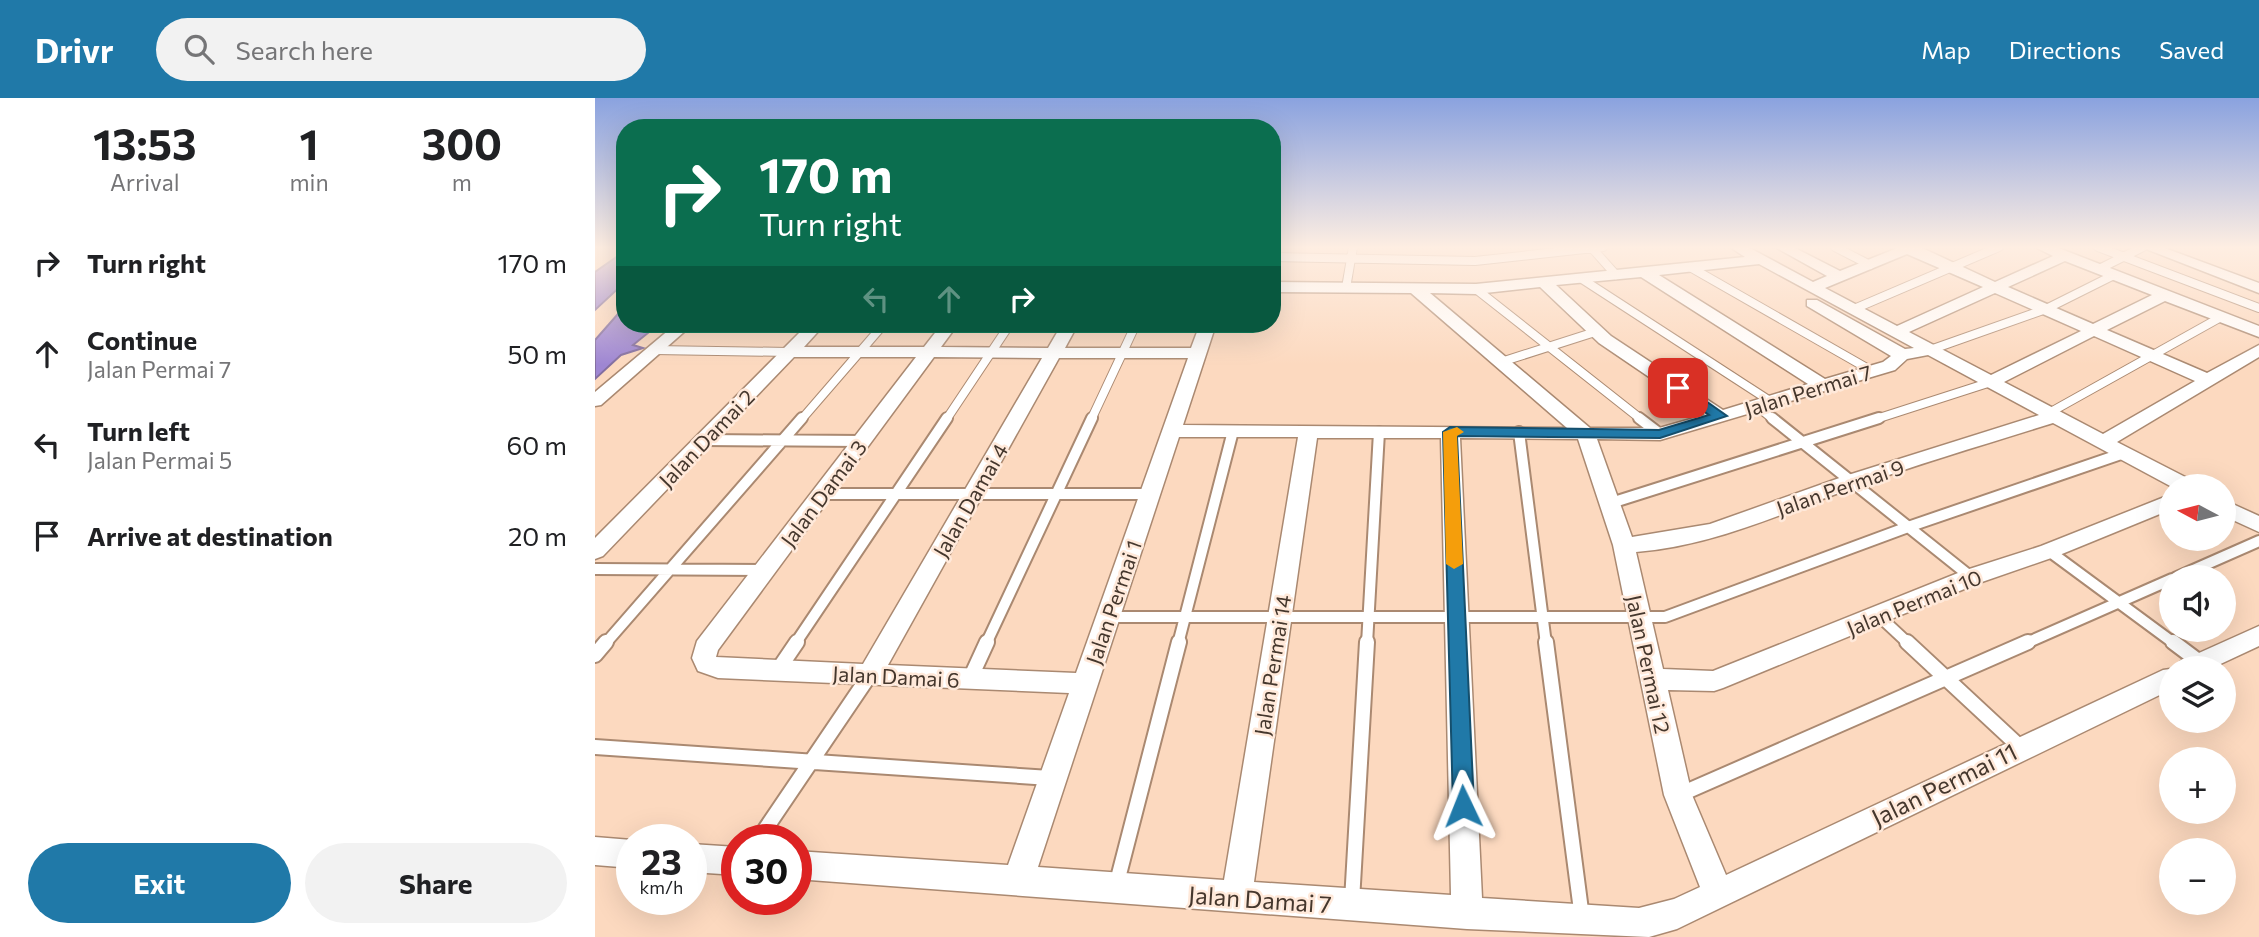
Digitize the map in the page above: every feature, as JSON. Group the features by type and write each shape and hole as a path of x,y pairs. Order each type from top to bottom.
{"street":[{"path":"1281,287 1476,289 1515,286"},
{"path":"1547,286 1561,303 1595,332 1720,416"},
{"path":"1666,286 1823,386"},
{"name":"Jalan Permai 7","path":"1791,286 1902,355"},
{"path":"1991,286 2208,380"},
{"path":"1896,332 1999,286"},
{"path":"2142,286 2259,332"},
{"path":"1813,287 2163,474"},
{"path":"1416,289 1586,434"},
{"path":"1991,382 2164,295"},
{"path":"2240,324 2259,314"},
{"path":"595,401 675,333"},
{"name":"Jalan Damai 2","path":"595,551 808,333"},
{"name":"Jalan Damai 3","path":"707,664 704,658 706,648 943,333"},
{"name":"Jalan Damai 4","path":"869,676 1065,333"},
{"name":"Jalan Permai 1","path":"1018,881 1205,333"},
{"name":"Jalan Permai 7","path":"1172,431 1660,434 1889,366 1902,355 1930,350"},
{"path":"2103,442 2259,350"},
{"path":"789,352 1198,353"},
{"name":"Jalan Permai 9","path":"1624,545 1660,544 1703,536 1851,482 2052,415"},
{"name":"Jalan Permai 14","path":"1236,898 1308,432"},
{"path":"1450,432 1467,914"},
{"name":"Jalan Permai 12","path":"1586,434 1624,545 1678,795 1718,893"},
{"name":"Jalan Permai 10","path":"1653,680 1714,681 1971,577 2049,551 2159,506"},
{"path":"2237,514 2259,525"},
{"path":"2216,656 2259,635"},
{"name":"Jalan Damai 6","path":"707,664 718,668 869,676 1085,684"},
{"name":"Jalan Permai 11","path":"1718,893 2159,683"},
{"path":"595,851 616,853"},
{"name":"Jalan Damai 7","path":"812,866 1236,898 1639,924 1677,914 1718,893"}],"lane":[{"path":"1592,286 1764,404 1801,441 1971,577"},
{"path":"1724,286 1872,371"},
{"path":"1854,309 1908,286"},
{"path":"1930,350 2046,309 2092,286"},
{"path":"2201,286 2259,308"},
{"path":"1476,289 1660,434"},
{"path":"2052,415 2221,317"},
{"path":"1501,362 1595,332"},
{"path":"595,655 876,333"},
{"path":"778,670 1004,333"},
{"path":"969,680 1132,333"},
{"path":"654,351 789,352"},
{"path":"1611,503 1991,382"},
{"path":"1115,888 1233,432"},
{"path":"1351,906 1379,432"},
{"path":"1518,432 1582,922"},
{"path":"704,440 862,441"},
{"path":"1108,617 1665,617 1908,527 2124,453"},
{"path":"822,494 1150,494"},
{"path":"2203,565 2259,541"},
{"path":"2049,551 2118,602 2183,656"},
{"path":"595,569 765,570"},
{"path":"1678,795 2159,584"},
{"path":"1879,616 2020,747"},
{"path":"769,824 869,676"},
{"path":"595,747 1053,778"}],"shaded area":[{"path":"595,286 616,286 616,290 595,310"},
{"path":"616,316 616,333 648,333 633,345 643,348 621,355 595,379 595,340"}],"slow traffic":[{"path":"1454,564 1450,432 1457,432"}],"route":[{"path":"1463,806 1450,432 1660,434 1720,416 1678,388"}]}
